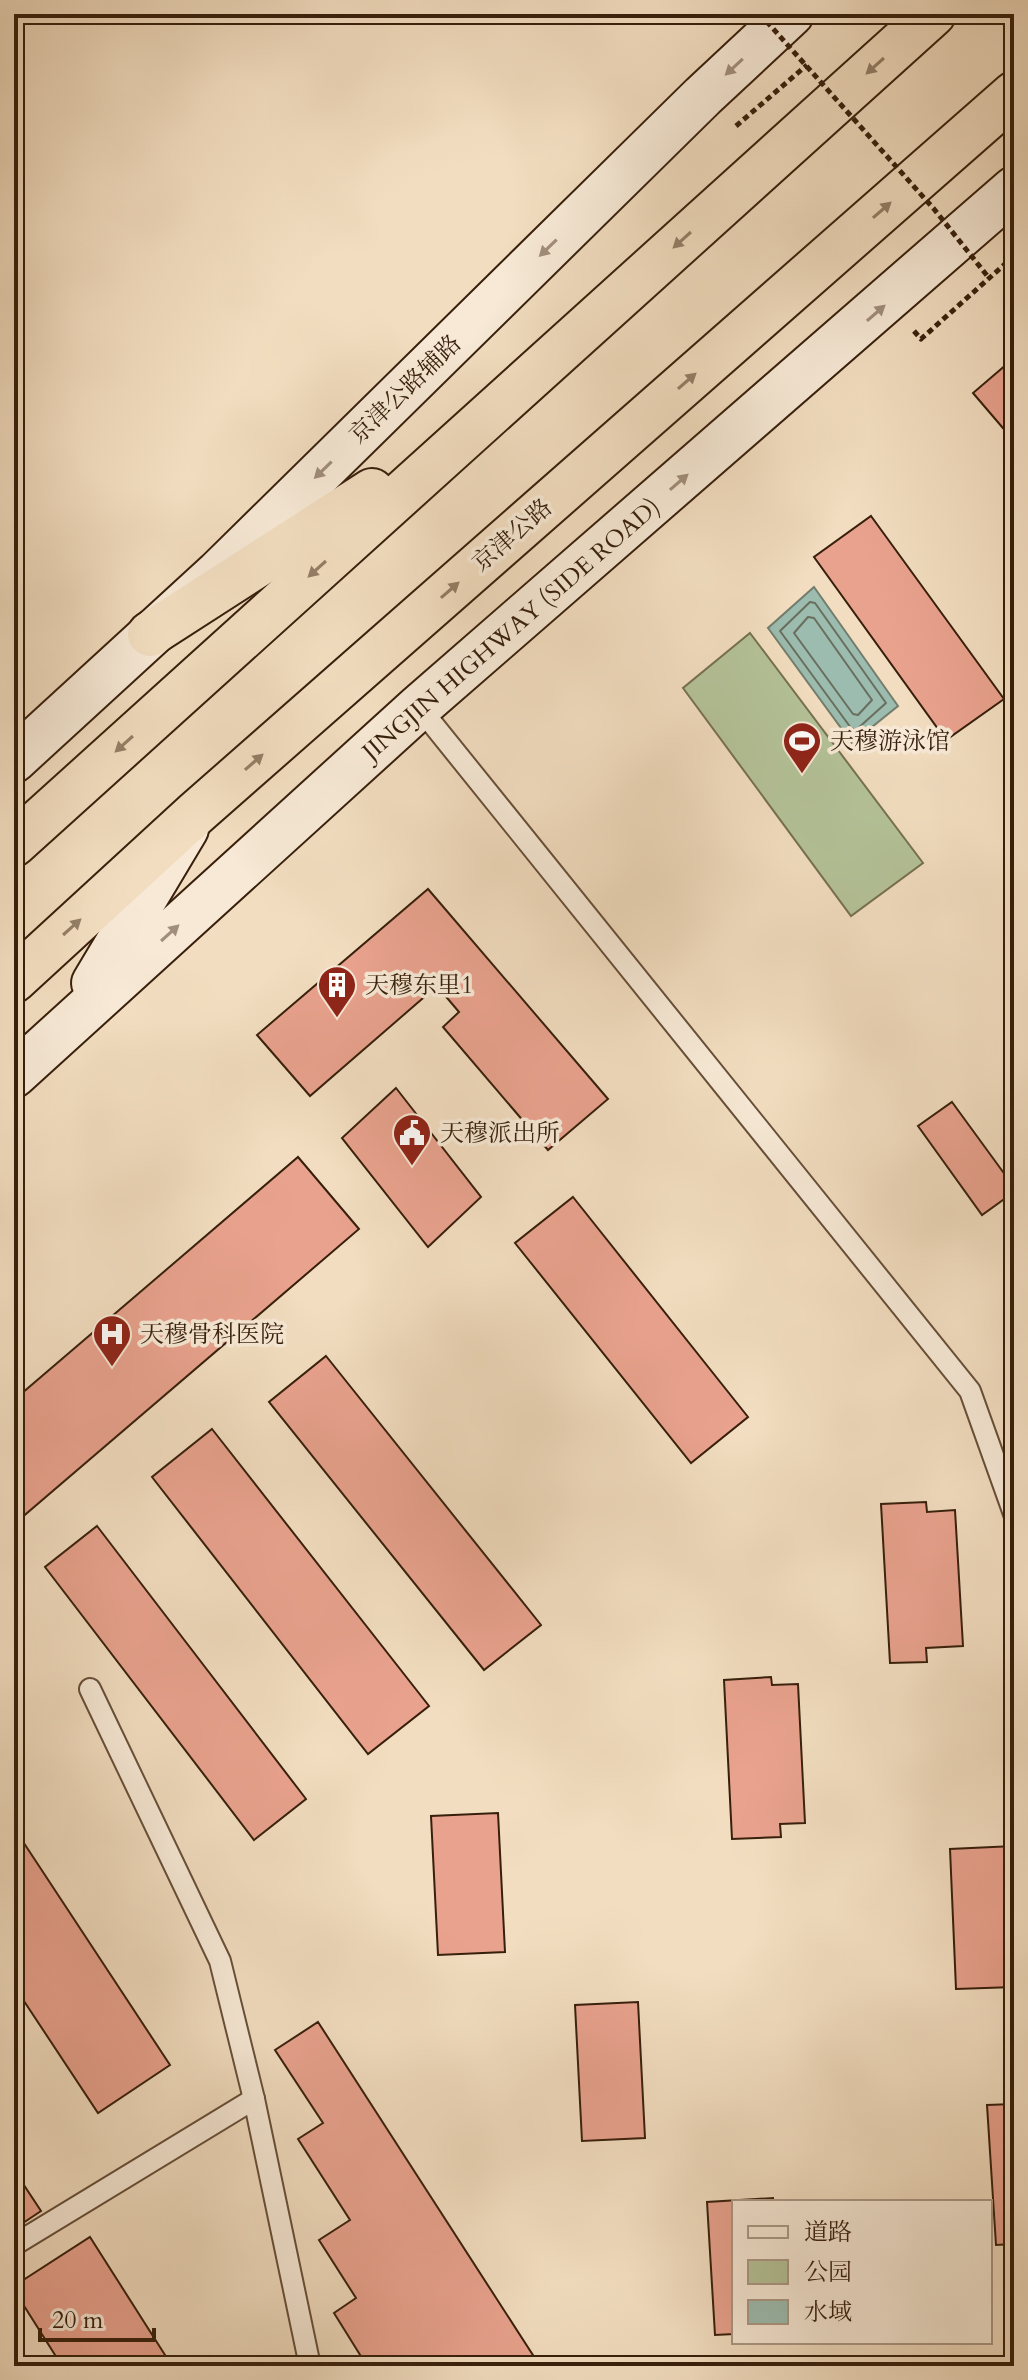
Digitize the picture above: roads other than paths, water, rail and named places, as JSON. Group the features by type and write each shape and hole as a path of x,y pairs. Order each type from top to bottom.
{"highway":[{"path":"14,844 933,14"},
{"name":"京津公路","path":"14,980 196,813 1014,94"},
{"path":"150,634 479,423"}],"street":[{"name":"京津公路辅路","path":"20,743 218,573 703,96 791,14"},
{"name":"JINGJIN HIGHWAY (SIDE ROAD)","path":"14,1075 419,707 1014,189"},
{"path":"70,1023 196,813"}],"lane":[{"path":"419,707 970,1391 1014,1514"},
{"path":"90,1689 220,1961 254,2099 310,2366"},
{"path":"14,2245 254,2099"}],"water":[{"path":"814,587 898,706 852,743 768,628"}],"place":[{"name":"天穆游泳馆","path":"802,775"},
{"name":"天穆东里1","path":"337,1019"},
{"name":"天穆派出所","path":"412,1167"},
{"name":"天穆骨科医院","path":"112,1368"}]}
